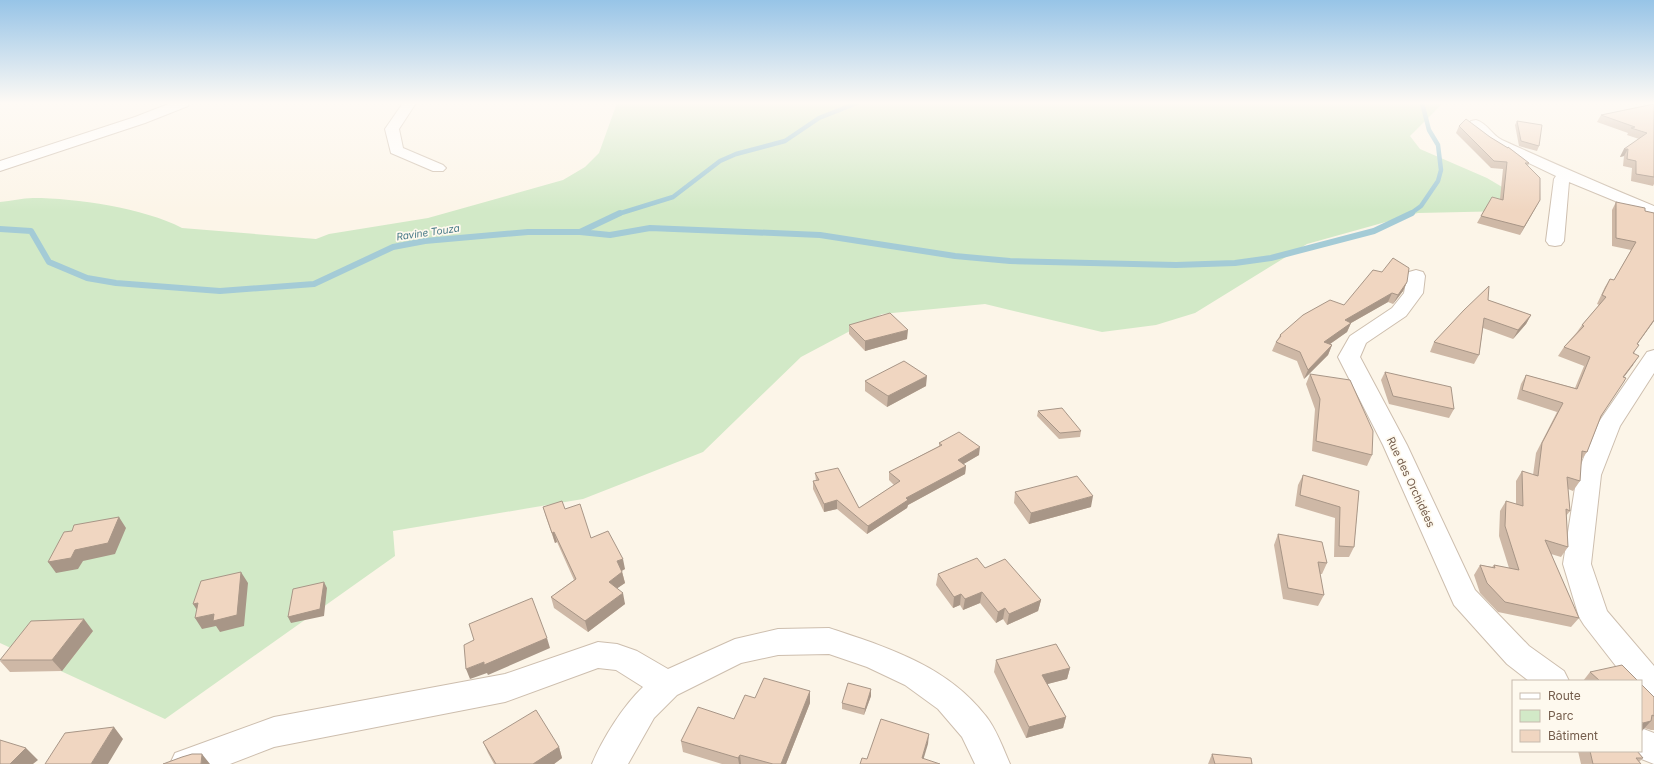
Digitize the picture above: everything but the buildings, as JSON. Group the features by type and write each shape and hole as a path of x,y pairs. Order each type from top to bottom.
{"street":[{"path":"0,166 83,139"},
{"path":"394,139 396,150 438,168"},
{"path":"1491,139 1568,176 1654,212"},
{"path":"1555,241 1562,179 1568,176"},
{"name":"Rue des Orchidées","path":"1416,276 1413,293 1399,312 1357,340 1349,356 1395,445 1464,597 1518,655 1552,680"},
{"path":"1654,356 1608,426 1589,475 1577,564 1594,617 1637,670 1654,686"},
{"path":"609,764 643,708 666,685 735,652 778,642 829,641 877,657 916,675 949,699 974,726 993,764"},
{"path":"187,764 274,732 505,688 598,655 611,654 625,658 666,685"},
{"path":"1642,743 1654,749"}],"green space":[{"path":"604,139 1412,139 1420,149 1487,178 1519,197 1510,211 1418,213 1307,244 1195,313 1156,325 1102,332 985,304 882,314 801,357 703,452 583,499 393,531 395,556 165,719 0,643 0,202 25,198 50,198 89,202 149,215 182,228 316,239 329,234 428,218 563,180 585,167 599,153"}],"waterway":[{"name":"Ravine Touza","path":"618,214 673,197 720,161 736,154 785,141 788,139"},
{"path":"1410,214 1421,206 1438,181 1441,170 1438,145 1434,139"},
{"name":"Ravine Touza","path":"580,232 620,213"},
{"path":"580,232 610,235 650,228 820,235 955,256 1010,261 1176,265 1235,263 1271,258 1374,231 1410,214"},
{"name":"Ravine Touza","path":"0,229 31,231 49,262 87,278 116,283 220,291 314,284 393,247 425,241 528,232 580,232"}]}
